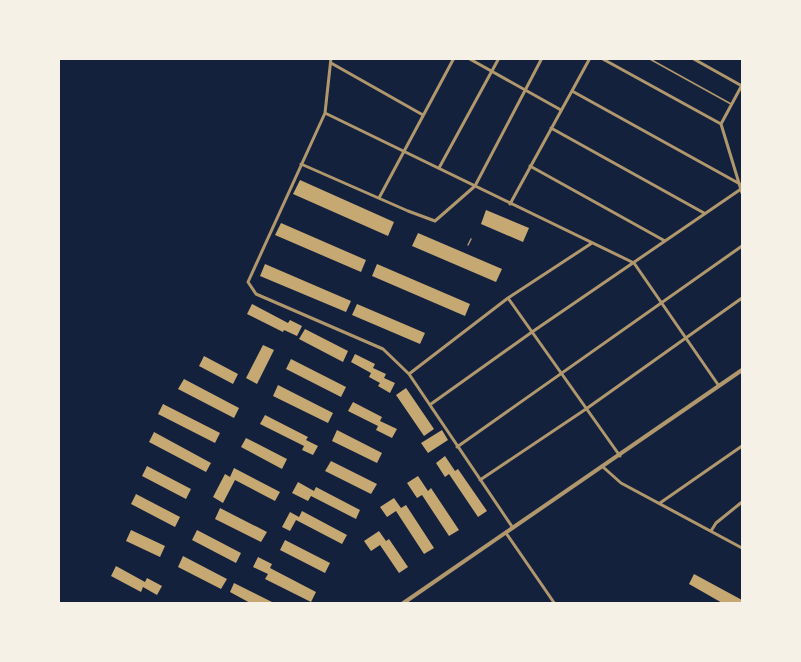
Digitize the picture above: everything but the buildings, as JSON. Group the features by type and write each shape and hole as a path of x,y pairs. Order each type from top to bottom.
{"street":[{"path":"379,198 454,58"},
{"path":"468,58 561,110"},
{"path":"439,168 498,58"},
{"path":"301,164 427,220 435,221 475,186 542,58"},
{"path":"510,204 590,58"},
{"path":"601,58 721,124 741,189"},
{"path":"692,58 742,86 721,124"},
{"path":"423,115 330,61 325,112 248,282 256,294 383,349 409,374 431,404 457,447 513,528"},
{"path":"572,91 654,136 741,189"},
{"path":"325,112 634,263 719,386"},
{"path":"551,128 704,213"},
{"path":"530,166 665,241"},
{"path":"431,404 741,189"},
{"path":"409,374 508,298 592,243"},
{"path":"457,447 742,246"},
{"path":"508,298 620,456"},
{"path":"480,480 586,409 742,298"},
{"path":"402,603 620,456 742,370"},
{"path":"660,503 742,446"},
{"path":"603,467 621,483 742,548"},
{"path":"711,531 716,523 742,502"},
{"path":"506,533 555,603"}],"lane":[{"path":"648,58 732,104"},
{"path":"468,245 471,238"}]}
